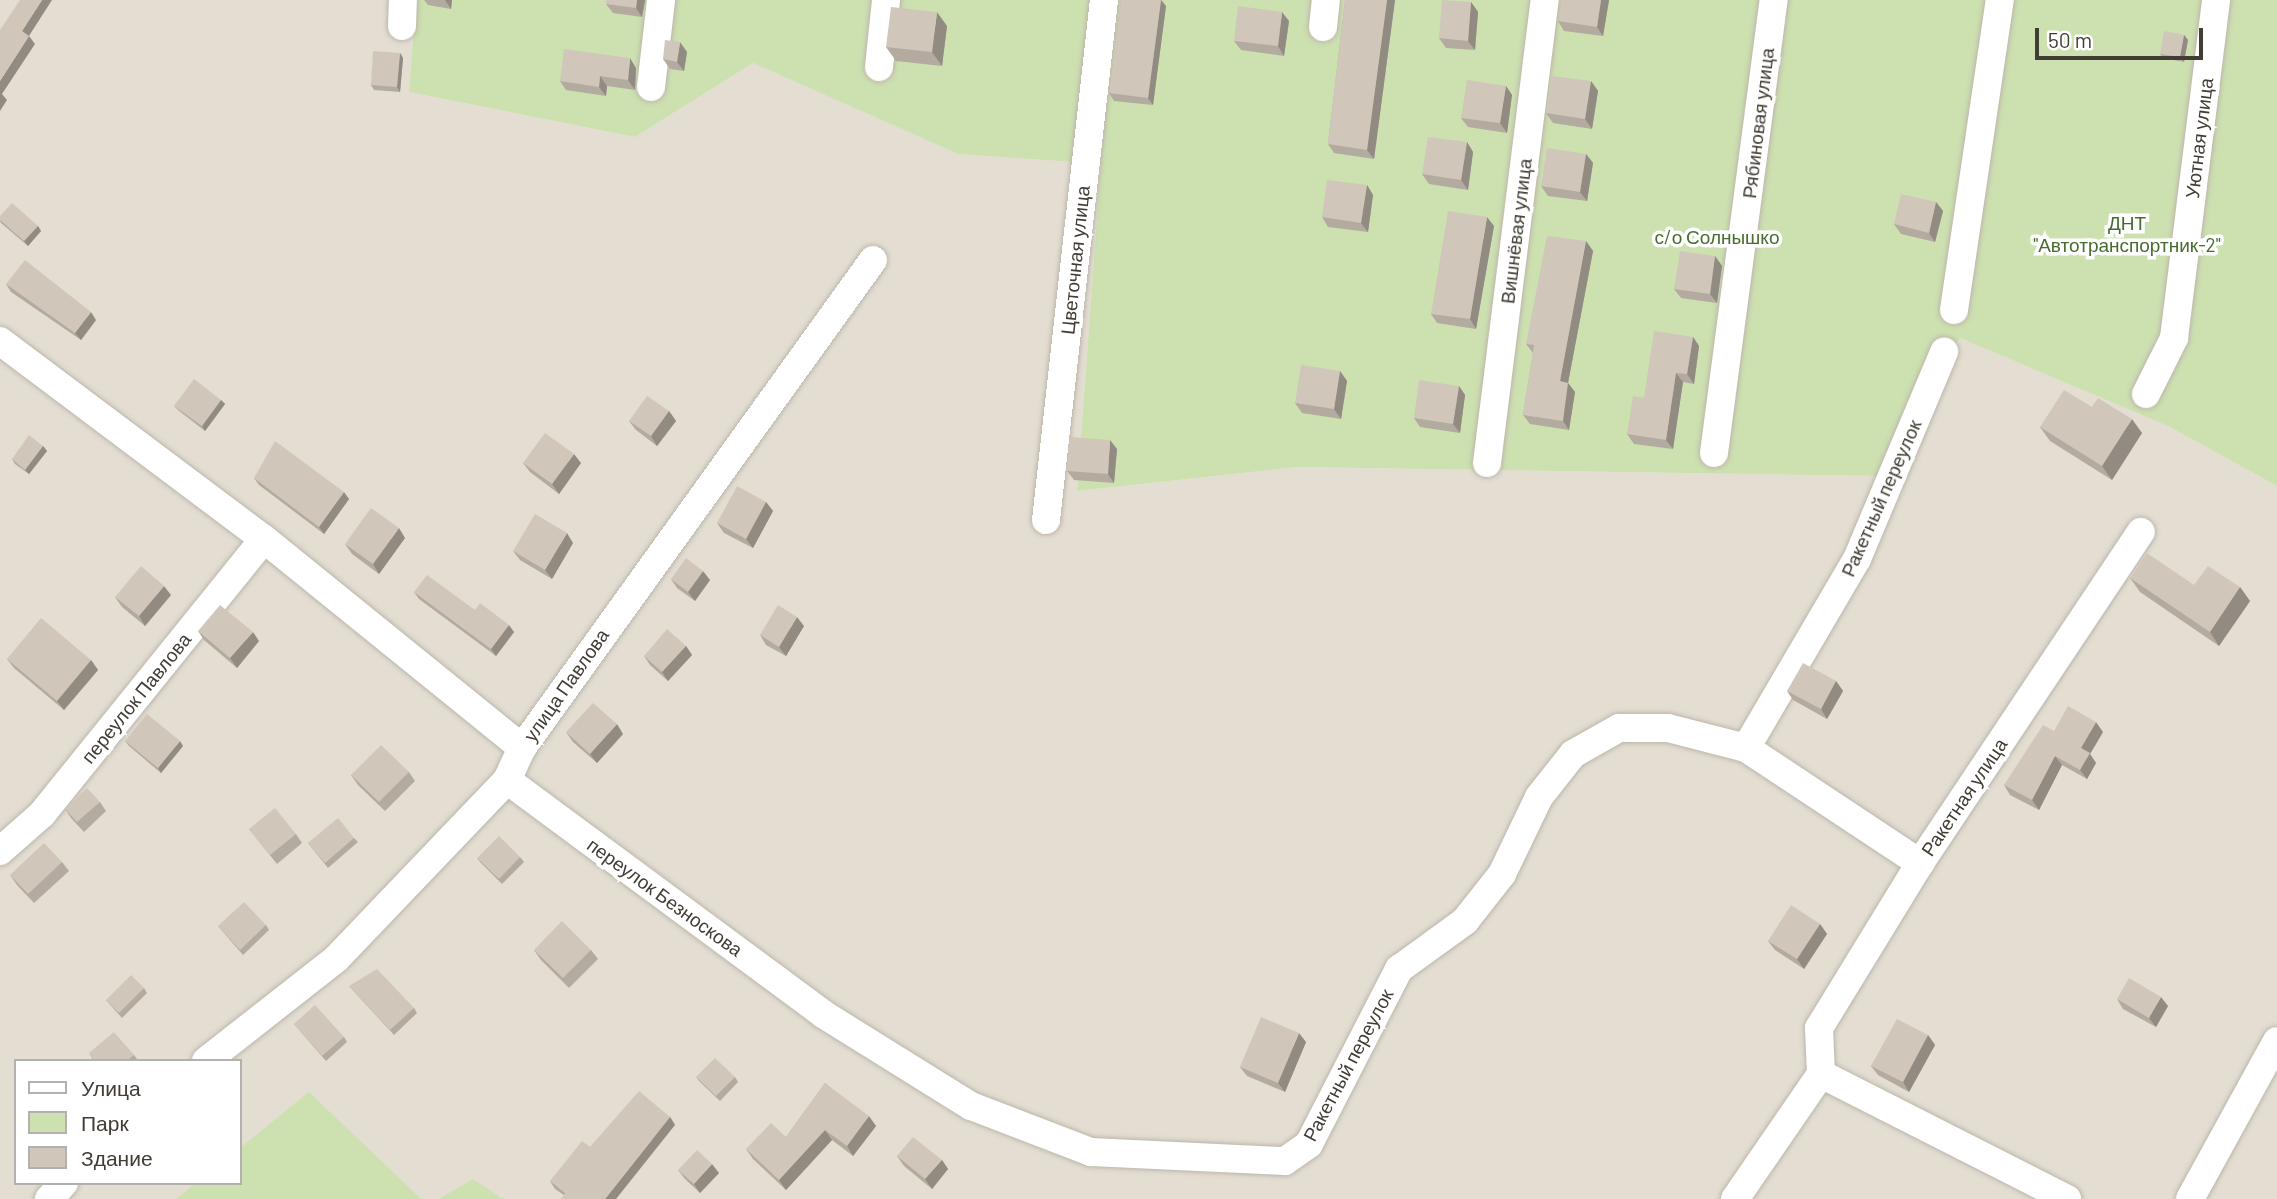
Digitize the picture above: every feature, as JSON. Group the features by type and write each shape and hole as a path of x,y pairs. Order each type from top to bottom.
{"street":[{"path":"652,87 661,0"},
{"path":"879,67 886,0"},
{"name":"Цветочная улица","path":"1046,520 1104,0"},
{"name":"Вишнёвая улица","path":"1487,463 1545,0"},
{"name":"Рябиновая улица","path":"1714,453 1774,0"},
{"path":"1954,310 2000,0"},
{"name":"Уютная улица","path":"2147,394 2174,338 2216,0"},
{"name":"улица Павлова","path":"209,1059 336,959 507,780 522,748 873,260"},
{"path":"0,341 264,539 522,748"},
{"name":"Ракетный переулок","path":"1746,748 1857,559 1944,352"},
{"name":"Ракетная улица","path":"1821,1074 1819,1028 1920,863 2141,532"},
{"name":"переулок Павлова","path":"0,851 42,814 264,539"},
{"name":"Ракетный переулок","path":"823,1014 971,1106 1091,1153 1285,1161 1309,1144 1399,969 1465,921 1502,874 1539,796 1573,754 1619,728 1668,728 1746,748 1920,863"},
{"name":"переулок Безноскова","path":"507,780 823,1014"},
{"path":"2190,1199 2277,1041"},
{"path":"1735,1199 1821,1074 2067,1199"},
{"path":"49,1199 62,1185"}],"shaded area":[{"path":"0,0 416,0 409,92 635,137 753,63 958,154 1101,164 1077,491 1297,467 1879,476 1960,338 2170,427 2277,486 2277,1199 0,1199"}],"green space":[{"name":"с/о Солнышко","path":"416,0 2277,0 2277,486 2170,427 1960,338 1880,476 1297,467 1077,491 1101,164 958,154 753,63 635,137 409,92"},
{"path":"309,1092 421,1199 176,1199 194,1185 242,1185 242,1146"},
{"path":"473,1179 503,1199 439,1199"}],"building":[{"path":"20,0 42,0 22,31 29,36 0,81 0,30"},
{"path":"606,0 637,0 636,8 606,4"},
{"path":"1121,0 1161,0 1148,98 1109,93"},
{"path":"1345,0 1387,0 1367,150 1328,144"},
{"path":"1442,0 1471,2 1468,41 1439,38"},
{"path":"1561,0 1601,0 1597,27 1558,21"},
{"path":"1238,6 1282,12 1278,46 1234,41"},
{"path":"891,7 937,12 932,52 886,47"},
{"path":"2164,31 2184,35 2180,57 2160,54"},
{"path":"665,40 680,42 677,62 663,59"},
{"path":"564,49 630,58 628,80 600,76 599,87 560,81"},
{"path":"373,51 400,53 397,87 371,85"},
{"path":"1552,76 1591,81 1585,119 1546,113"},
{"path":"1467,80 1506,86 1500,123 1461,118"},
{"path":"1428,137 1467,142 1461,180 1422,174"},
{"path":"1547,148 1586,154 1580,192 1541,186"},
{"path":"1327,180 1367,185 1361,223 1322,217"},
{"path":"1901,194 1936,202 1929,233 1894,224"},
{"path":"12,203 38,226 24,241 0,220 0,216"},
{"path":"1448,211 1487,217 1470,319 1431,314"},
{"path":"1547,236 1586,241 1560,381 1568,383 1563,421 1523,415 1534,345 1526,344"},
{"path":"1680,251 1715,256 1710,294 1674,289"},
{"path":"25,260 91,312 75,333 6,284"},
{"path":"1654,331 1693,337 1687,374 1676,373 1666,440 1627,434 1633,396 1644,398"},
{"path":"1301,365 1340,371 1334,409 1295,403"},
{"path":"194,379 221,400 202,426 174,406"},
{"path":"1419,380 1459,386 1453,424 1414,418"},
{"path":"2064,390 2092,407 2098,398 2132,419 2102,466 2040,427"},
{"path":"647,396 669,411 651,436 629,421"},
{"path":"545,433 574,454 552,484 523,463"},
{"path":"29,435 43,446 25,470 12,459"},
{"path":"1070,437 1110,440 1108,474 1067,471"},
{"path":"275,441 344,492 319,527 254,478"},
{"path":"737,486 766,502 746,539 717,523"},
{"path":"371,508 399,528 373,564 345,544"},
{"path":"535,514 567,533 545,570 513,551"},
{"path":"2147,553 2194,585 2208,566 2240,587 2210,632 2130,578"},
{"path":"686,558 703,571 688,592 671,579"},
{"path":"141,566 164,586 139,616 115,597"},
{"path":"427,575 475,610 480,603 509,625 491,649 414,592"},
{"path":"220,605 253,632 230,658 198,631"},
{"path":"778,605 797,617 779,647 760,635"},
{"path":"41,618 91,660 57,701 7,659"},
{"path":"667,629 686,646 662,672 644,656"},
{"path":"1803,663 1836,681 1821,709 1787,691"},
{"path":"593,703 617,724 590,754 566,732"},
{"path":"2068,706 2096,722 2081,748 2090,753 2080,770 2055,756 2032,800 2004,785 2043,725 2054,731"},
{"path":"147,714 180,741 158,768 125,741"},
{"path":"381,745 409,772 379,802 351,775"},
{"path":"87,788 100,802 77,822 65,809"},
{"path":"275,808 296,834 270,855 249,829"},
{"path":"338,818 354,838 325,863 308,843"},
{"path":"499,836 520,857 499,879 477,858"},
{"path":"44,843 62,862 28,894 10,875"},
{"path":"244,902 266,925 240,950 218,926"},
{"path":"1791,905 1820,924 1797,959 1768,941"},
{"path":"562,921 591,950 563,978 534,950"},
{"path":"377,969 414,1008 390,1030 349,986"},
{"path":"131,975 144,988 119,1013 106,1000"},
{"path":"2129,978 2161,997 2149,1018 2117,999"},
{"path":"315,1005 344,1037 322,1056 294,1024"},
{"path":"1261,1017 1299,1033 1278,1083 1240,1067"},
{"path":"1897,1019 1928,1035 1903,1082 1871,1066"},
{"path":"114,1032 134,1055 129,1059 94,1059 89,1053"},
{"path":"715,1058 735,1077 716,1096 696,1077"},
{"path":"825,1083 869,1116 847,1146 825,1130 779,1180 746,1149 771,1123 786,1137"},
{"path":"639,1091 670,1117 605,1199 561,1199 565,1193 550,1181 582,1141 590,1147"},
{"path":"913,1137 942,1160 925,1179 897,1156"},
{"path":"697,1150 712,1164 694,1184 678,1170"}],"park label":[{"name":"ДНТ \"Автотранспортник-2\"","path":"2127,234"}]}
